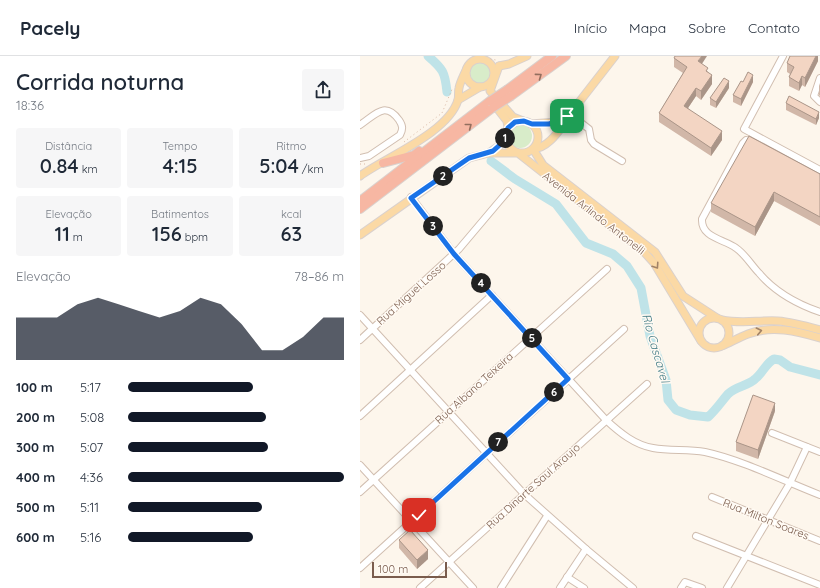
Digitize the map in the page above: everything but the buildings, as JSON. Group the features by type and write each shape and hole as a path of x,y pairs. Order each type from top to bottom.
{"highway":[{"path":"510,92 552,56"},
{"path":"554,66 566,56"},
{"path":"382,163 414,155 449,128 572,56"},
{"path":"360,209 490,105"},
{"path":"360,201 467,118"}],"main road":[{"path":"360,176 439,126 448,117 458,100 459,88 466,66 477,59 509,64 527,56"},
{"path":"360,235 469,158 489,153 529,152 534,149 544,147 615,56"},
{"path":"458,100 489,84 494,77 492,65 486,60"},
{"path":"500,63 490,91 513,117 532,124 556,122 572,113"},
{"path":"466,66 466,76 470,83 486,93 507,121 508,128 506,137 502,143 489,153"},
{"path":"508,128 515,122 524,121"},
{"path":"532,124 535,128 538,139 534,149"},
{"path":"506,137 509,147 518,153"},
{"name":"Avenida Arlindo Antonelli","path":"534,149 543,165 655,252 683,296 720,319 746,323 777,321 820,330"},
{"name":"Avenida Arlindo Antonelli","path":"518,153 645,253 654,263 701,341"},
{"path":"360,169 382,163"},
{"path":"722,346 728,338 728,328 720,319 707,319 703,322 699,331 701,341 708,347 718,348 749,334 776,329 798,331 820,338"}],"street":[{"path":"783,56 744,129 820,170"},
{"path":"820,78 814,96 820,102"},
{"path":"360,125 381,111 388,110 393,111 402,124 400,135 369,156 360,158"},
{"path":"572,113 589,129 591,140 594,144 622,161"},
{"path":"820,178 750,140 746,140 702,219 702,226 704,232 737,248 774,289 784,296 820,312"},
{"path":"380,149 385,156 382,163"},
{"name":"Rua Miguel Losso","path":"360,340 454,254 479,228 508,191"},
{"path":"411,198 454,254 606,420 621,434 652,448 705,452 732,460 820,495"},
{"name":"Rua Albano Teixeira","path":"360,492 607,269"},
{"path":"360,416 492,295"},
{"path":"360,315 524,494 547,516 632,588"},
{"path":"360,568 624,329"},
{"name":"Rua Dinarte Saul Araujo","path":"420,588 647,384"},
{"path":"772,433 820,452"},
{"path":"727,588 790,483 807,447"},
{"path":"360,465 473,588"},
{"name":"Rua Milton Soares","path":"712,497 820,541"},
{"path":"501,588 547,516"},
{"path":"696,536 820,584"},
{"path":"560,588 586,549"},
{"path":"567,576 584,588"},
{"path":"681,588 685,582 702,588"}],"path":[{"path":"466,66 484,58 500,63"},
{"path":"402,143 442,113 453,86"},
{"path":"360,164 370,164"}],"green space":[{"path":"480,61 488,65 492,73 488,81 480,85 472,81 468,73 472,65"},
{"path":"520,124 529,127 532,136 529,145 520,148 511,145 508,136 511,127"}],"waterway":[{"name":"Rio Cascavel","path":"428,56 442,71 447,92"},
{"name":"Rio Cascavel","path":"491,161 515,179 556,204 586,243 613,254 627,266 641,288 650,336 666,380 668,400 676,410 690,415 708,417 731,391 758,377 768,363 774,359 780,360 790,367 820,375"}],"route":[{"path":"419,515 568,379 454,254 411,198 469,158 493,151 502,143 506,137 508,128 515,122 524,121 532,124 549,124 567,116"}]}
